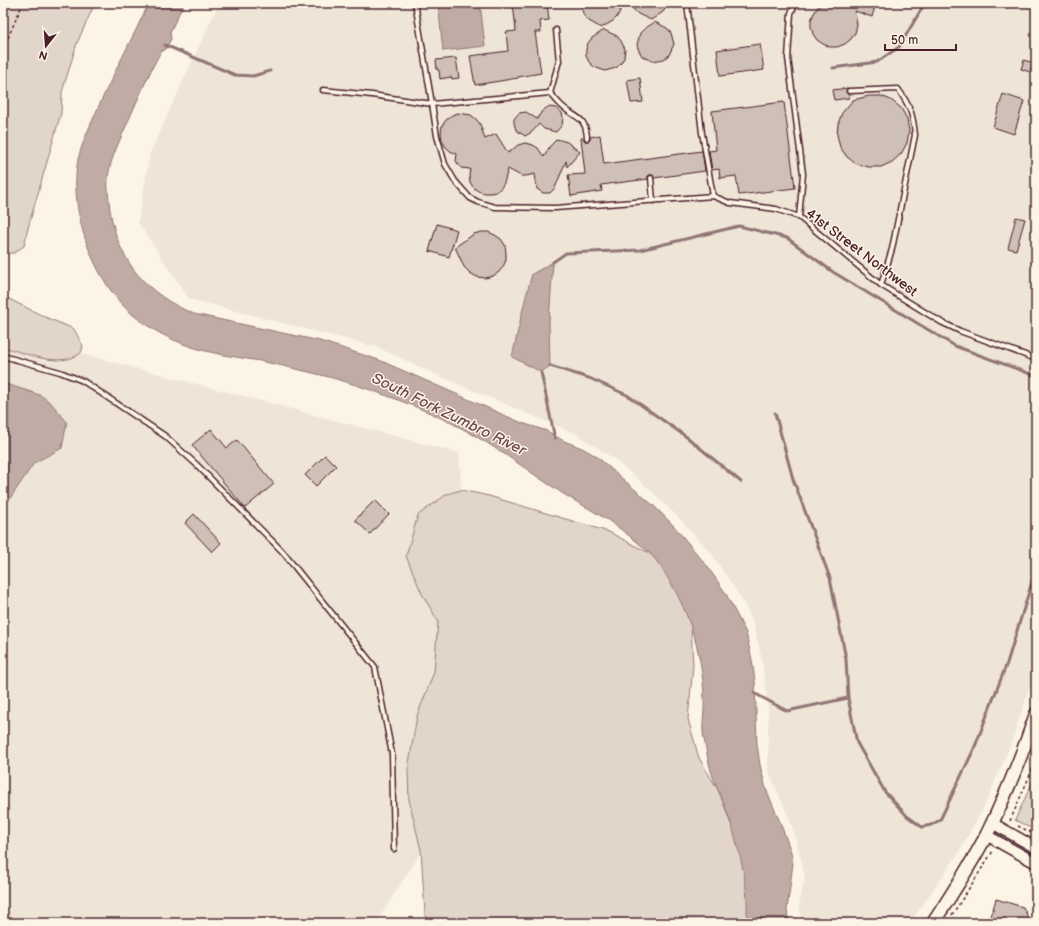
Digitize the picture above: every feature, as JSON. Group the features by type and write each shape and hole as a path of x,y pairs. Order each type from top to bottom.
{"main road":[{"path":"933,923 951,896 992,823 1022,754 1036,714"}],"street":[{"path":"992,823 1036,848"},
{"path":"986,835 1036,863"}],"lane":[{"path":"414,3 432,104 436,136 445,164 455,182 470,198 494,207 555,208 713,196 702,133 687,3"},
{"path":"796,3 791,13 788,58 803,174 799,217"},
{"path":"550,93 559,61 556,30"},
{"path":"849,91 898,88 909,105 914,123 915,135 892,249 881,285"},
{"path":"322,90 372,95 432,104 550,93"},
{"path":"550,93 563,108 579,118 586,127 587,138"},
{"path":"651,178 653,201"},
{"name":"41st Street Northwest","path":"713,196 730,203 776,209 799,217 881,285 941,322 960,331 1036,359"},
{"path":"3,356 60,372 83,381 165,436 197,465 282,551 375,666 392,754 394,848"}],"path":[{"path":"3,49 23,3"},
{"path":"1004,831 1010,821 1036,760"},
{"path":"1016,825 1036,835"},
{"path":"951,917 998,842"}],"shaded area":[{"path":"3,3 95,3 77,43 62,92 61,113 24,246 14,253 3,253"},
{"path":"219,3 1036,3 1036,670 1011,744 984,807 958,854 910,923 802,923 799,905 805,877 790,820 768,770 768,709 762,660 753,622 741,598 713,556 681,520 647,487 614,459 576,434 441,377 376,347 189,299 138,222 150,153"},
{"path":"3,298 9,299 45,317 74,329 83,346 81,353 73,358 53,360 32,356 3,347"},
{"path":"3,333 459,453 464,532 452,803 376,923 3,923"},
{"path":"461,490 489,496 609,532 653,555 690,606 693,666 688,719 699,758 720,793 730,822 740,840 752,885 746,923 427,923 425,914 421,850 409,800 408,769 417,716 434,672 438,621 422,594 406,556 418,515 447,494"},
{"path":"1036,774 1036,831 1015,820"}],"water":[{"name":"South Fork Zumbro River","path":"149,3 184,3 170,32 171,39 165,50 161,51 149,76 117,146 109,169 108,185 110,210 114,228 127,260 148,286 177,306 194,314 320,341 379,360 522,423 547,431 596,456 654,506 673,525 707,566 725,592 746,633 755,681 757,744 760,765 766,789 791,852 793,863 787,910 789,923 746,923 746,885 740,857 730,820 711,771 704,739 703,680 696,643 675,591 666,574 648,552 608,520 564,494 487,443 448,421 402,401 344,381 260,361 206,351 181,343 159,333 138,319 118,299 105,282 85,239 79,217 76,194 76,172 80,152 88,131 109,83"},
{"path":"438,3 480,3 485,46 443,51"},
{"path":"553,262 549,322 550,366 541,372 512,357 532,274"},
{"path":"3,383 40,395 51,403 67,422 62,448 34,463 3,509"}],"building":[{"path":"513,3 547,3 549,20 540,21 541,32 535,32 541,73 475,85 470,56 508,51 506,32 516,31"},
{"path":"581,3 621,3 620,11 617,17 601,28 589,21 584,16"},
{"path":"630,3 669,3 663,12 651,20 638,14"},
{"path":"824,3 876,3 872,17 855,11 857,25 855,33 851,39 845,44 837,47 830,47 817,40 811,27 811,20 814,13 818,7"},
{"path":"655,22 667,28 671,33 674,44 669,55 664,59 653,61 642,56 637,45 640,33"},
{"path":"604,30 617,36 625,49 624,58 621,63 616,68 605,71 594,67 586,56 588,43 592,38"},
{"path":"760,44 764,70 720,76 717,50"},
{"path":"456,58 459,78 452,79 451,77 440,79 436,60"},
{"path":"1024,60 1033,63 1030,72 1021,69"},
{"path":"640,78 643,102 631,103 627,80"},
{"path":"848,88 846,92 849,94 849,98 834,100 832,90"},
{"path":"1003,94 1024,101 1014,134 993,127"},
{"path":"869,96 881,96 891,100 901,108 907,119 909,131 907,143 901,154 892,162 881,167 869,167 857,164 847,157 840,147 837,135 838,124 842,113 853,100"},
{"path":"784,102 795,188 739,195 736,176 720,178 719,169 712,170 709,151 716,150 712,111"},
{"path":"548,107 556,108 562,113 562,125 556,132 544,129 539,124 532,132 525,136 516,130 514,119 519,113 526,112 537,119 542,111"},
{"path":"458,113 471,115 476,119 480,124 485,139 496,134 508,153 518,145 525,143 538,148 544,157 550,146 557,139 567,142 580,152 567,167 566,161 555,188 550,193 543,193 537,189 535,174 521,176 508,169 501,188 496,192 484,193 473,187 470,182 470,169 461,168 456,161 457,154 450,151 442,140 442,126 452,115"},
{"path":"600,135 604,164 702,151 705,171 654,178 653,175 650,175 648,176 648,179 601,185 602,191 571,196 568,175 585,174 581,138 588,141 590,140 590,137"},
{"path":"1016,217 1025,219 1016,250 1008,248"},
{"path":"437,224 457,230 449,257 429,251"},
{"path":"488,232 501,239 505,245 506,253 506,260 499,272 493,276 485,278 477,277 464,267 455,247 474,234"},
{"path":"211,429 227,448 237,440 274,484 245,508 192,445"},
{"path":"325,455 336,466 316,486 305,475"},
{"path":"375,500 389,514 370,534 355,520"},
{"path":"194,514 221,543 212,552 185,523"},
{"path":"996,899 1023,907 1031,923 989,923"}],"waterway":[{"path":"833,68 877,62 899,47 925,3"},
{"path":"165,45 235,75 253,76 270,71"},
{"path":"553,262 566,253 640,250 739,226 787,238 833,272 955,346 1036,376"},
{"path":"550,366 589,378 627,395 688,438 741,482"},
{"path":"541,372 555,439"},
{"path":"775,413 793,479 830,578 846,659 848,698 857,743 885,792 907,816 922,827 931,825 940,820 974,749 1007,663 1036,569"},
{"path":"754,693 787,711 848,698"}]}
